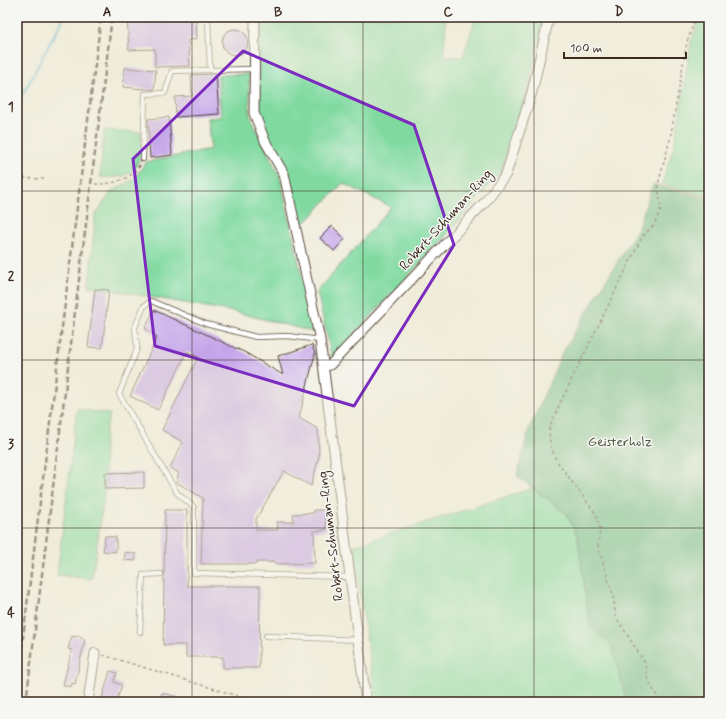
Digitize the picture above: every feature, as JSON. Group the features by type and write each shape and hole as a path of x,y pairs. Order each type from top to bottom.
{"street":[{"name":"Robert-Schuman-Ring","path":"255,17 254,112 264,140 284,174 325,366 366,702"},
{"name":"Robert-Schuman-Ring","path":"325,366 330,365 485,202 506,174 532,92 549,17"},
{"path":"88,702 95,653"}],"lane":[{"path":"208,18 210,70"},
{"path":"143,159 145,94 165,94 172,71 255,69"},
{"path":"320,340 288,336 256,337 206,324 151,301 144,306 135,327 137,349 119,394 177,493 194,508 194,573 350,577"},
{"path":"140,632 143,575 161,574"},
{"path":"266,636 359,640"}],"path":[{"path":"657,702 657,696 648,680 645,663 616,617 613,595 598,546 600,529 596,514 556,460 550,443 549,429 561,401 642,237 654,225 660,209 658,185 670,139 687,42 696,17"},
{"path":"95,184 103,185 126,179 138,170 143,159"},
{"path":"17,178 32,177 47,179"},
{"path":"95,653 258,702"}],"highlighted area":[{"path":"243,51 414,125 454,245 354,406 155,346 133,159"}],"green space":[{"path":"259,17 446,17 444,56 463,57 476,17 544,17 527,92 501,171 447,234 332,358 317,292 391,207 343,183 302,226 288,172 268,138 259,112"},
{"path":"700,17 709,17 709,197 662,184 675,142 691,43"},
{"path":"249,74 250,116 280,177 314,332 235,312 89,286 95,216 111,192 134,179 146,162 211,149 207,118 221,117 218,75"},
{"path":"104,130 142,132 138,162 130,173 123,176 100,177"},
{"name":"Geisterholz","path":"653,184 709,199 709,702 627,702 611,643 590,628 578,538 567,514 517,476 529,429 563,351 638,228"},
{"path":"77,409 110,414 105,434 104,497 92,579 57,575"},
{"path":"533,488 567,514 578,538 590,628 611,643 627,702 467,702 465,695 415,702 376,702 353,546"}],"building":[{"path":"127,17 196,17 197,39 188,40 190,66 155,67 155,49 129,50"},
{"path":"235,29 244,33 248,42 244,51 235,55 226,51 222,42 226,33"},
{"path":"125,68 156,70 154,90 123,87"},
{"path":"216,74 219,114 176,117 175,97 192,96 191,75"},
{"path":"169,117 172,155 150,158 148,119"},
{"path":"332,226 345,239 334,251 320,238"},
{"path":"95,289 109,290 102,348 88,347"},
{"path":"154,310 246,353 283,375 278,356 312,345 315,354 299,418 318,429 319,456 311,486 284,471 256,519 256,530 278,530 277,522 294,522 293,514 314,513 314,510 326,510 326,530 314,531 315,563 279,564 273,562 256,562 256,564 201,564 203,498 176,482 179,473 170,468 183,442 162,430 198,357 187,352 158,410 130,396 157,337 145,328"},
{"path":"144,472 144,488 105,489 105,473"},
{"path":"165,510 187,510 187,586 260,586 259,668 223,668 223,657 186,657 186,645 163,645"},
{"path":"105,536 116,537 116,552 103,551"},
{"path":"125,552 136,554 135,561 124,560"},
{"path":"79,635 81,638 85,639 75,684 72,683 71,687 63,685 72,650 68,649 72,636 76,637"},
{"path":"110,671 117,673 114,682 122,685 116,702 109,699 108,702 101,702"},
{"path":"162,693 179,697 179,699 185,702 159,702"}],"waterway":[{"path":"17,105 64,17"}],"railway":[{"path":"17,685 101,17"},
{"path":"26,702 112,17"}]}
